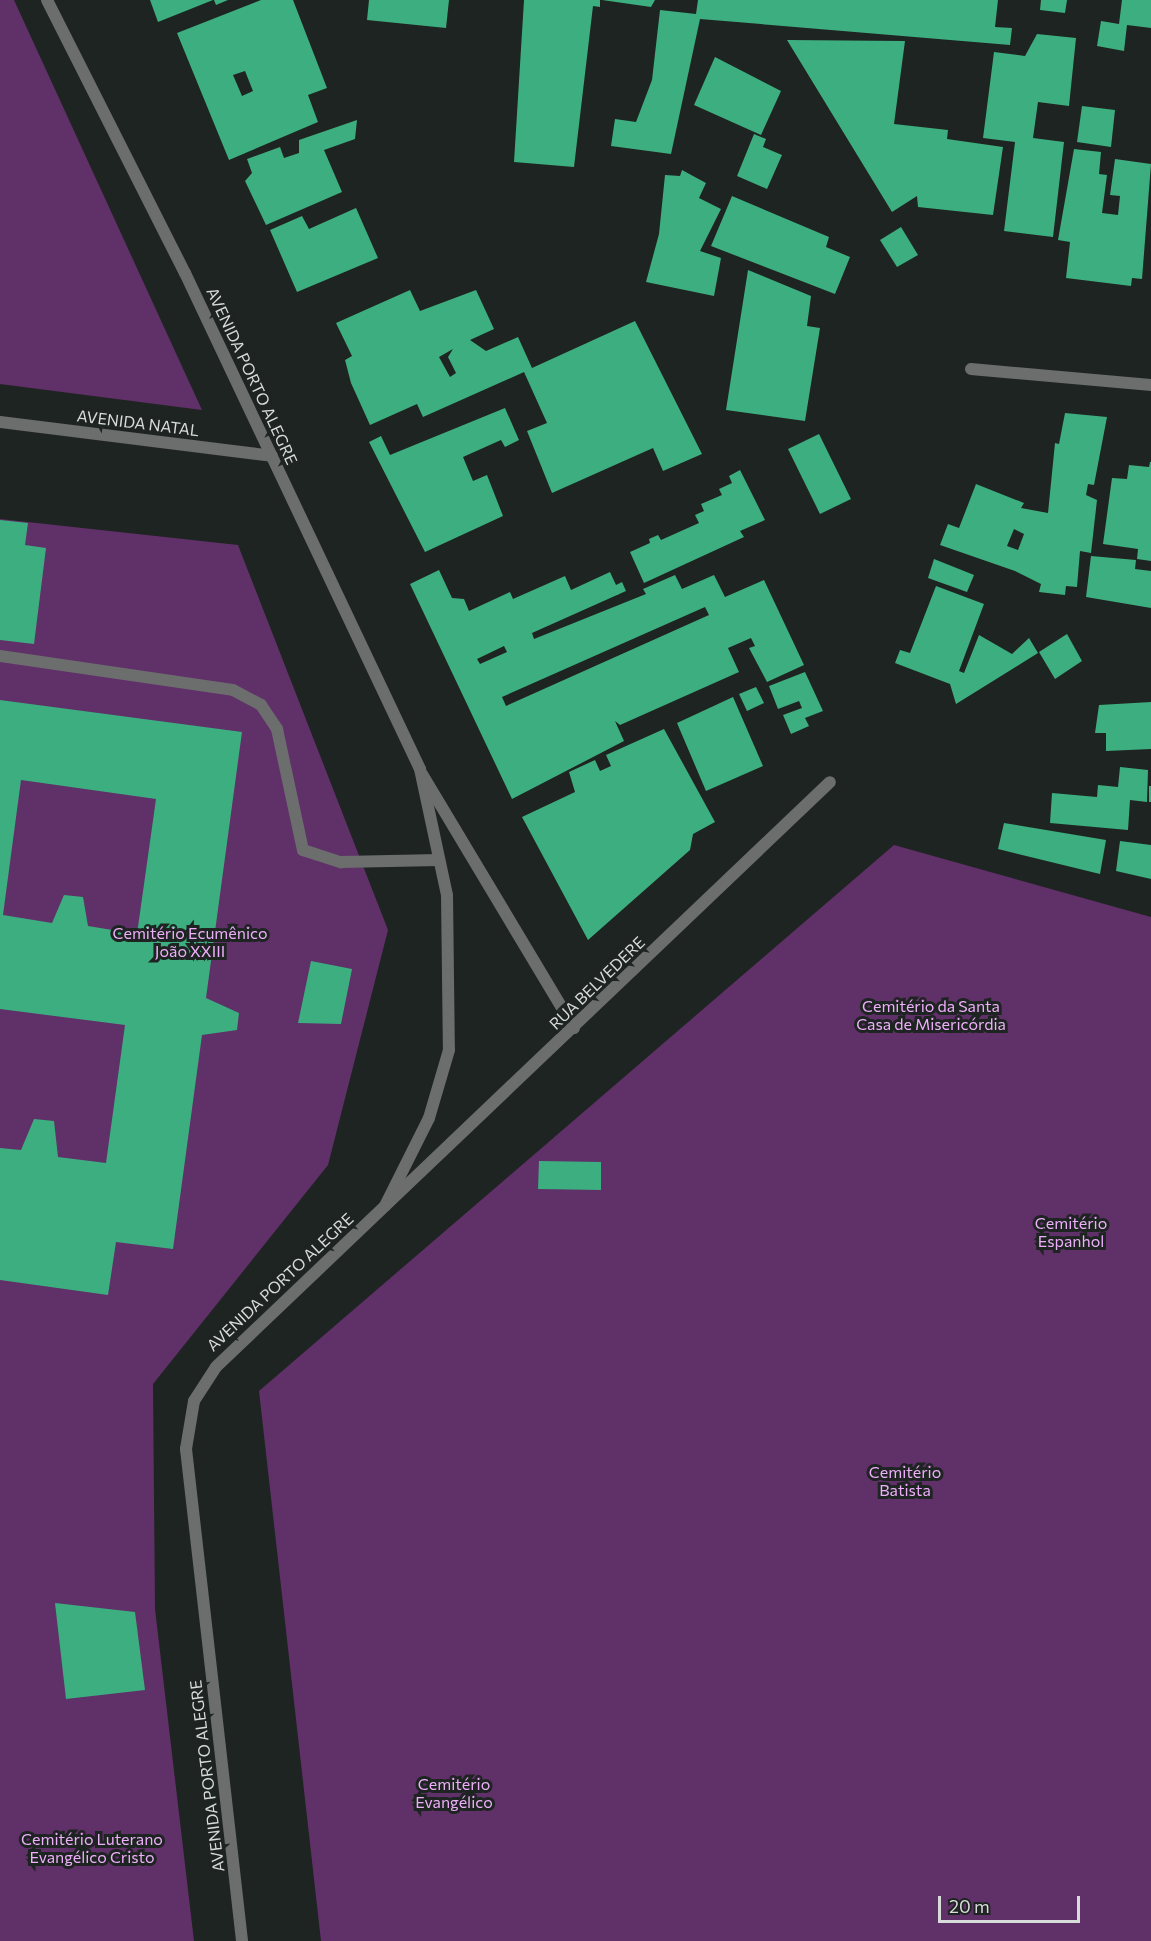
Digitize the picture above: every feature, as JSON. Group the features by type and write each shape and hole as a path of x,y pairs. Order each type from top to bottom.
{"street":[{"name":"AVENIDA PORTO ALEGRE","path":"47,0 272,456 420,769 574,1028"},
{"path":"971,369 1151,385"},
{"name":"AVENIDA NATAL","path":"0,422 272,456"},
{"path":"0,657 233,690 261,705 276,729 303,850 341,862 439,860"},
{"name":"AVENIDA PORTO ALEGRE","path":"242,1941 186,1449 194,1401 216,1367 385,1206 429,1118 449,1050 447,895 420,769"},
{"name":"RUA BELVEDERE","path":"385,1206 830,782"}],"green space":[{"path":"0,0 14,0 202,410 0,384"},
{"name":"Cemitério Ecumênico João XXIII","path":"0,519 238,545 388,930 328,1165 153,1384 155,1609 194,1941 0,1941"},
{"path":"894,845 1151,917 1151,1941 321,1941 259,1391"}],"building":[{"path":"150,0 213,0 158,22"},
{"path":"214,0 228,0 216,5"},
{"path":"261,0 293,0 327,88 308,95 318,122 229,160 177,33","holes":["245,71 253,91 242,96 233,75"]},
{"path":"369,0 449,0 446,28 367,20"},
{"path":"524,0 600,0 600,7 593,6 574,167 514,162"},
{"path":"602,0 655,0 651,7"},
{"path":"698,0 998,0 995,27 1012,28 1010,45 700,19 671,154 611,146 615,119 636,122 652,80 660,10 696,14"},
{"path":"1041,0 1067,0 1065,13 1040,10"},
{"path":"1122,0 1151,0 1151,28 1127,25 1124,51 1097,46 1101,21 1119,24"},
{"path":"1037,34 1076,38 1069,106 1038,102 1033,138 1064,142 1053,237 1004,231 1015,142 983,138 994,52 1025,56"},
{"path":"787,40 905,41 894,124 948,130 947,139 1003,147 993,215 918,207 917,196 892,212"},
{"path":"715,57 781,91 761,135 694,105"},
{"path":"1082,106 1115,110 1111,147 1077,142"},
{"path":"357,120 355,139 324,150 342,192 266,225 245,181 252,173 247,159 280,147 284,158 299,153 299,140"},
{"path":"754,134 766,139 763,147 782,155 767,189 737,176"},
{"path":"1074,149 1101,152 1099,174 1107,175 1102,213 1118,215 1120,196 1110,195 1115,159 1151,164 1142,279 1132,278 1131,286 1066,278 1070,242 1058,240"},
{"path":"682,170 706,183 699,198 721,209 700,251 721,258 714,296 646,282 659,234 665,175 680,176"},
{"path":"732,196 829,237 826,247 850,257 835,294 711,246"},
{"path":"356,208 378,258 297,292 270,230 302,216 309,229"},
{"path":"901,227 918,255 897,267 880,240"},
{"path":"748,270 811,296 807,326 820,328 805,421 726,410"},
{"path":"410,290 420,311 476,290 494,329 470,340 486,351 518,337 532,368 635,321 702,454 663,471 653,448 552,493 527,431 547,423 524,372 423,417 417,404 370,425 351,383 345,360 352,356 336,323","holes":["453,349 448,357 456,373 450,377 439,357"]},
{"path":"505,408 519,440 505,447 501,440 463,457 473,481 487,475 503,516 425,552 369,442 381,436 390,455"},
{"path":"1065,413 1107,417 1094,485 1088,484 1086,495 1097,500 1091,553 1080,551 1077,587 1066,586 1065,595 1039,592 1041,584 1015,571 940,545 948,524 959,528 976,484 1024,503 1021,508 1048,513 1055,443 1059,444","holes":["1014,529 1024,534 1018,550 1007,546"]},
{"path":"819,434 851,499 820,514 788,449"},
{"path":"1150,462 1151,561 1137,559 1138,549 1103,544 1112,478 1127,479 1129,465 1149,467"},
{"path":"740,470 765,520 740,531 744,537 644,583 630,552 650,543 649,539 658,535 661,540 699,523 695,515 704,511 701,504 722,495 719,489 732,483 729,476"},
{"path":"0,520 28,523 25,545 46,548 34,644 0,640"},
{"path":"1091,556 1136,560 1135,569 1151,571 1151,608 1086,597"},
{"path":"934,559 974,575 967,592 928,578"},
{"path":"439,570 452,598 464,599 469,611 510,592 513,599 565,576 571,590 610,572 616,585 622,582 626,591 532,633 534,639 646,594 643,589 675,575 682,589 714,575 725,597 764,580 804,665 767,682 749,648 755,646 751,638 728,648 739,672 620,725 615,721 624,741 512,799 410,584","holes":["705,607 709,615 506,706 502,697","504,646 507,652 480,664 477,659"]},
{"path":"936,586 984,604 959,671 964,673 979,635 1012,654 1029,638 1038,653 956,704 950,684 895,663 900,650 910,653"},
{"path":"1067,634 1082,661 1055,679 1039,652"},
{"path":"805,672 823,711 805,718 809,726 791,734 783,715 802,708 799,701 778,709 769,686"},
{"path":"756,687 764,703 747,711 739,694"},
{"path":"733,697 763,766 706,791 677,723"},
{"path":"0,700 242,732 206,998 239,1013 237,1030 202,1035 173,1249 116,1242 108,1295 0,1280 0,1148 21,1150 34,1119 54,1121 58,1157 106,1163 125,1025 0,1009","holes":["21,780 156,799 137,934 88,926 83,897 64,895 52,923 3,915"]},
{"path":"1151,702 1151,749 1106,751 1106,733 1095,733 1099,705"},
{"path":"664,729 715,822 693,834 690,850 588,940 522,817 575,792 569,772 595,760 600,771 611,766 606,755"},
{"path":"1120,767 1148,770 1147,802 1130,800 1128,830 1050,823 1052,793 1097,797 1098,785 1118,787"},
{"path":"1149,786 1151,786 1151,802 1149,802"},
{"path":"1004,823 1106,840 1100,874 998,849"},
{"path":"1120,841 1151,845 1151,879 1116,871"},
{"path":"311,961 352,969 341,1024 298,1023"},
{"path":"539,1161 601,1162 601,1190 538,1189"},
{"path":"55,1603 135,1612 145,1690 66,1699"}],"park label":[{"name":"Cemitério da Santa Casa de Misericórdia","path":"931,1015"},
{"name":"Cemitério Espanhol","path":"1071,1232"},
{"name":"Cemitério Batista","path":"905,1481"},
{"name":"Cemitério Evangélico","path":"454,1793"},
{"name":"Cemitério Luterano Evangélico Cristo","path":"92,1848"}]}
